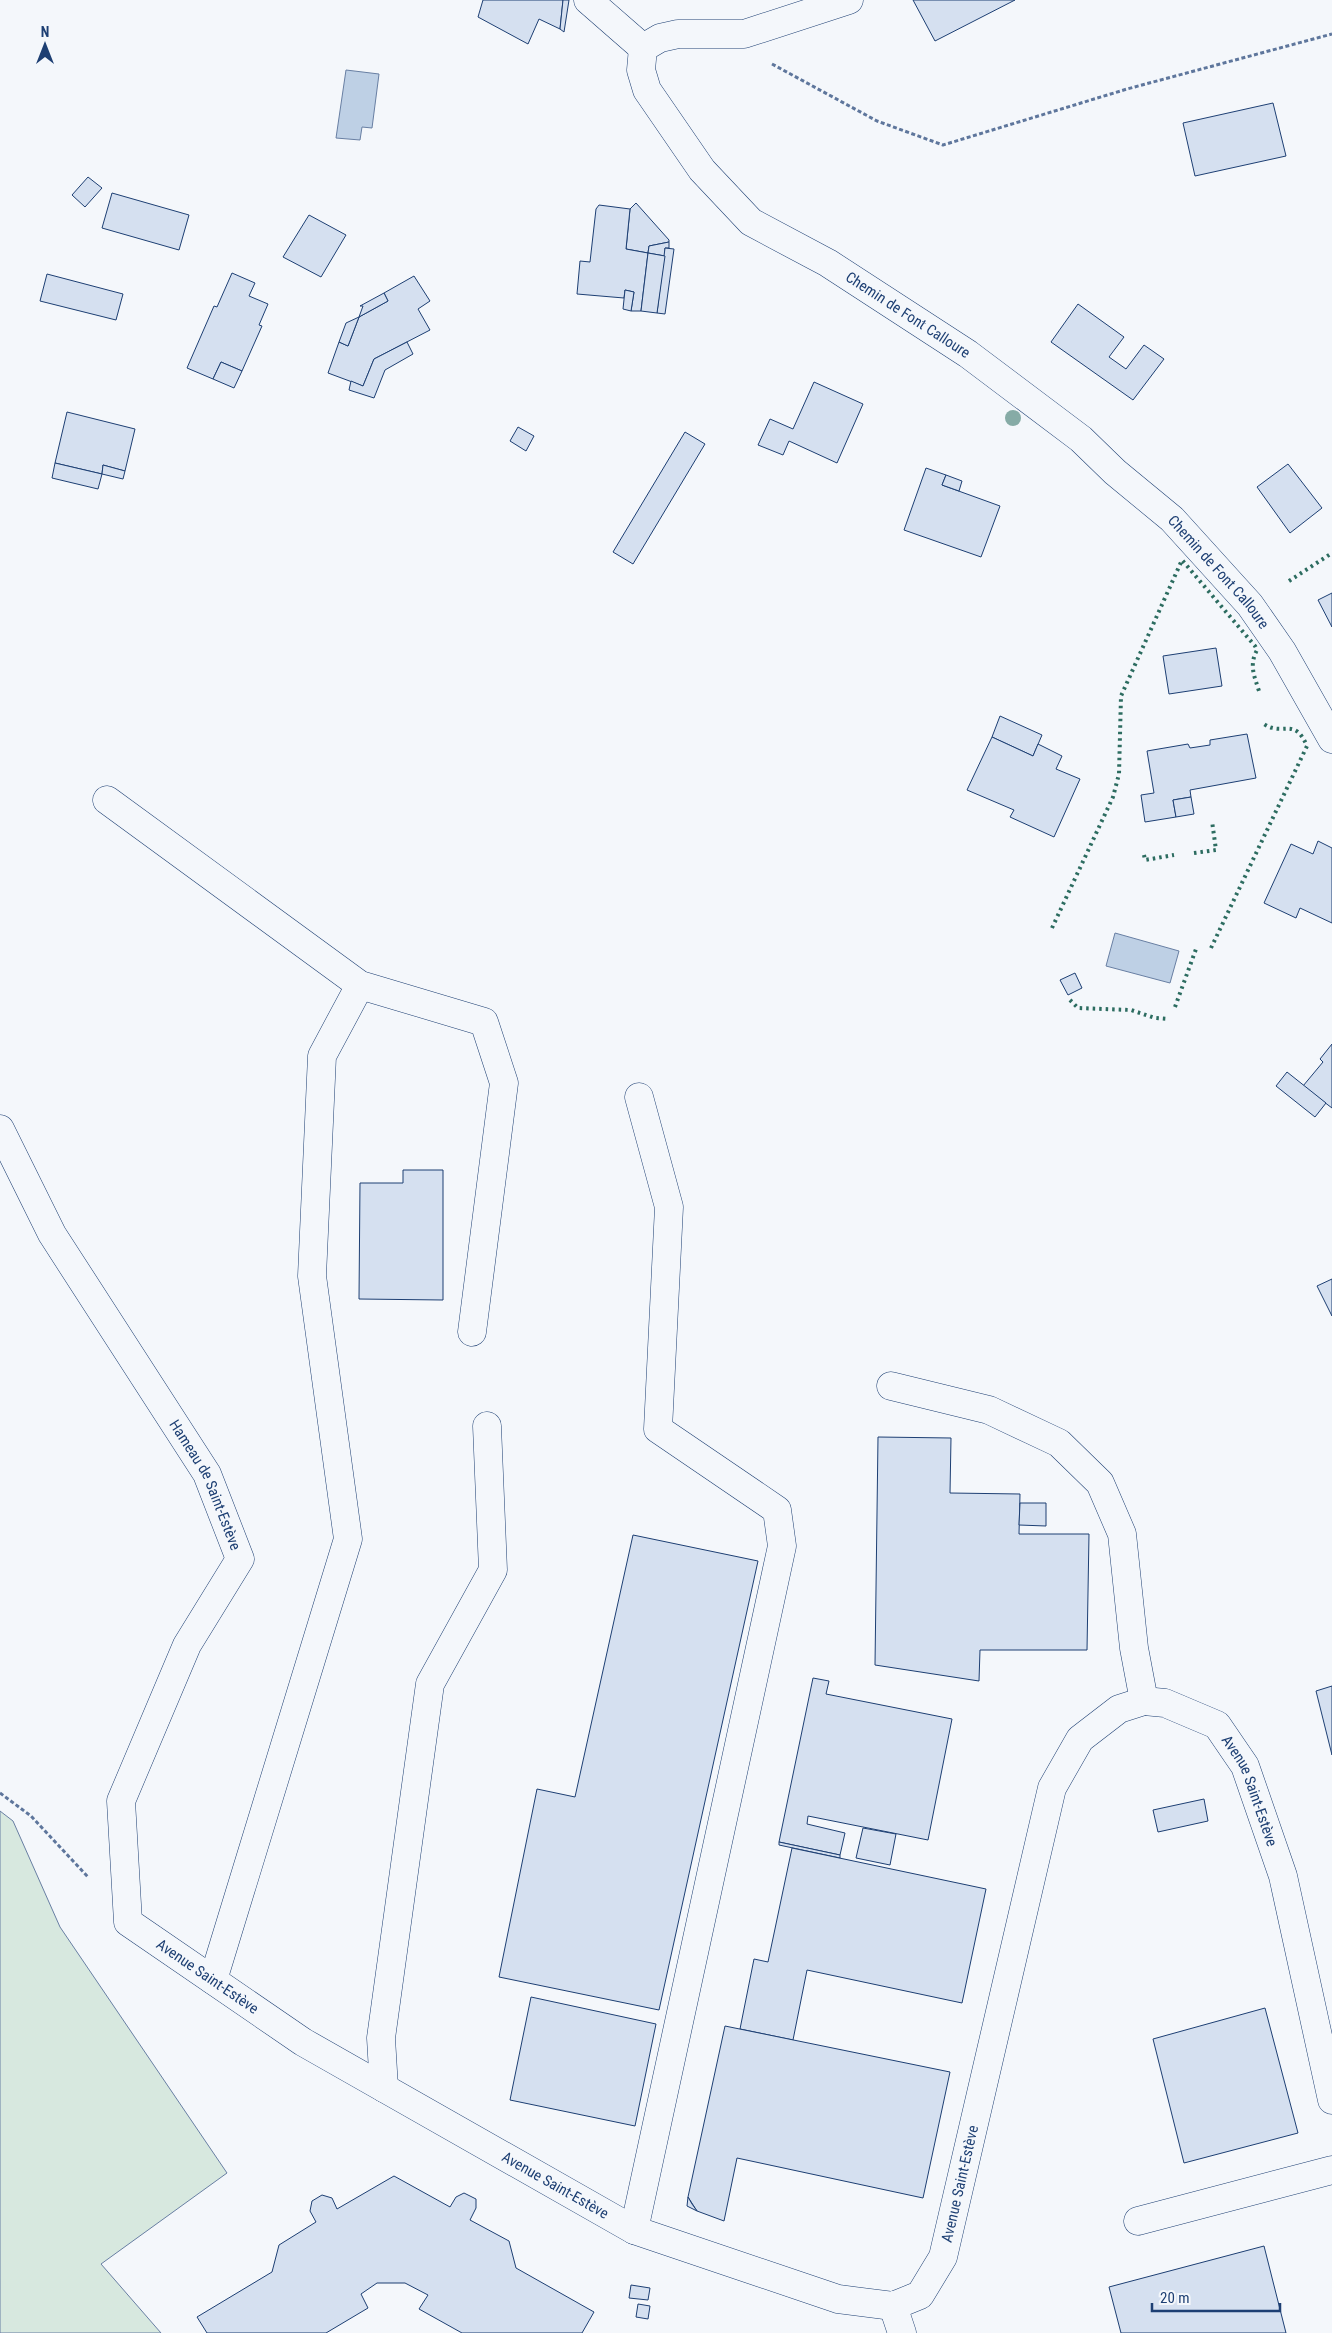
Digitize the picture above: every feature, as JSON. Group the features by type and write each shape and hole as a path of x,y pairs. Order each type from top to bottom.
{"street":[{"path":"588,0 643,48 660,38 678,34 744,34 849,0"},
{"name":"Chemin de Font Calloure","path":"643,48 641,70 647,90 702,170 751,222 828,263 968,354 1081,439 1116,472 1172,519 1250,605 1282,651 1332,739"},
{"path":"107,800 360,985 484,1022 504,1083 472,1332"},
{"path":"213,1980 348,1539 312,1276 322,1056 360,985"},
{"path":"634,2230 782,1546 777,1510 658,1429 669,1207 639,1097"},
{"name":"Hameau de Saint-Estève","path":"0,1130 52,1234 207,1474 240,1558 187,1645 121,1801 128,1922"},
{"path":"891,1386 990,1410 1059,1443 1100,1483 1122,1534 1134,1648 1144,1701"},
{"path":"384,2088 382,2038 430,1684 493,1570 487,1426"},
{"name":"Avenue Saint-Estève","path":"128,1922 303,2042 634,2230 838,2299 893,2306 920,2295 943,2257 1052,1788 1080,1739 1119,1709 1144,1701 1165,1703 1217,1725 1245,1766 1283,1876 1332,2100"},
{"path":"1138,2221 1332,2170"},
{"path":"893,2306 902,2333"}],"path":[{"path":"744,34 765,60 877,121 943,145 1127,89 1332,34"},
{"path":"0,1793 31,1816 90,1879"}],"shaded area":[{"path":"0,1811 13,1821 60,1927 227,2173 101,2264 161,2333 0,2333"}],"water":[{"path":"346,70 379,74 372,128 362,127 360,140 336,138"},
{"path":"1115,933 1179,951 1170,983 1106,966"}],"building":[{"path":"483,0 563,0 560,29 539,19 528,44 478,17"},
{"path":"563,0 569,0 564,32 560,29"},
{"path":"913,0 1015,0 935,41"},
{"path":"1273,103 1286,156 1195,176 1183,123"},
{"path":"88,177 102,188 85,207 72,195"},
{"path":"112,193 189,215 179,250 102,228"},
{"path":"636,203 669,240 669,242 649,246 648,253 626,249 630,209"},
{"path":"599,205 630,209 626,249 648,253 641,311 631,311 634,292 625,290 624,298 577,294 580,261 590,262 596,209"},
{"path":"309,215 346,235 321,277 283,257"},
{"path":"669,242 669,248 665,248 665,256 648,253 649,246"},
{"path":"665,248 674,249 665,314 657,313"},
{"path":"648,253 665,256 657,313 641,311"},
{"path":"232,273 255,283 249,296 268,304 259,325 262,326 242,371 221,362 213,379 187,368 214,306 217,307"},
{"path":"47,274 123,294 116,320 40,301"},
{"path":"414,276 430,301 418,309 430,330 374,359 363,386 328,373 339,342 348,346 359,317 388,301 384,293"},
{"path":"625,290 634,292 631,311 623,309"},
{"path":"384,293 388,301 359,317 363,306 360,306"},
{"path":"1078,304 1124,337 1109,357 1126,369 1144,345 1164,359 1133,400 1051,342"},
{"path":"359,317 348,346 339,342 346,323"},
{"path":"407,342 413,354 385,370 374,398 349,390 351,381 363,386 374,359"},
{"path":"221,362 242,371 234,388 213,379"},
{"path":"814,382 863,404 837,463 789,441 783,455 758,445 770,419 793,429"},
{"path":"67,412 135,429 125,471 103,465 102,474 55,463"},
{"path":"518,427 534,436 526,451 510,441"},
{"path":"685,432 705,444 633,564 613,552"},
{"path":"55,463 102,474 98,489 52,478"},
{"path":"1288,464 1322,508 1290,533 1257,487"},
{"path":"103,465 125,471 123,479 102,474"},
{"path":"926,468 946,475 942,485 1000,506 981,557 904,530"},
{"path":"946,475 962,481 959,491 942,485"},
{"path":"1332,593 1332,627 1318,600"},
{"path":"1216,648 1222,686 1169,694 1163,656"},
{"path":"1000,716 1042,735 1033,756 992,737"},
{"path":"1247,734 1256,778 1190,790 1191,797 1173,800 1176,817 1145,822 1141,795 1154,793 1147,751 1188,744 1190,748 1210,745 1210,740"},
{"path":"992,737 1033,756 1038,744 1062,756 1056,769 1080,779 1054,837 1010,817 1014,810 967,790"},
{"path":"1191,797 1194,814 1176,817 1173,800"},
{"path":"1318,841 1332,848 1332,923 1300,908 1296,918 1264,903 1291,844 1313,854"},
{"path":"1075,973 1082,988 1068,995 1060,980"},
{"path":"1332,1044 1332,1108 1303,1086 1323,1062 1320,1059"},
{"path":"1287,1072 1326,1103 1315,1117 1276,1086"},
{"path":"403,1170 443,1170 443,1300 359,1299 360,1183 403,1183"},
{"path":"1332,1279 1332,1316 1317,1286"},
{"path":"878,1437 951,1438 950,1493 1020,1494 1019,1534 1089,1534 1087,1650 980,1650 979,1681 875,1665"},
{"path":"1020,1503 1046,1503 1046,1526 1019,1525"},
{"path":"633,1535 758,1561 659,2010 499,1977 537,1789 575,1797"},
{"path":"813,1678 829,1681 826,1694 952,1719 928,1840 808,1816 807,1824 845,1833 840,1855 779,1842"},
{"path":"1332,1686 1332,1755 1316,1691"},
{"path":"1204,1799 1208,1821 1158,1832 1153,1810"},
{"path":"863,1828 896,1834 890,1865 856,1858"},
{"path":"779,1842 840,1855 840,1858 779,1845"},
{"path":"792,1848 986,1889 962,2003 807,1970 793,2040 740,2029 754,1959 768,1962"},
{"path":"531,1997 656,2024 635,2126 510,2100"},
{"path":"1265,2008 1298,2133 1184,2163 1153,2039"},
{"path":"725,2026 950,2072 923,2198 737,2158 724,2221 697,2211 688,2197"},
{"path":"394,2176 450,2207 456,2197 464,2193 476,2199 476,2208 470,2220 509,2241 516,2268 594,2312 582,2333 462,2333 419,2309 428,2295 405,2283 377,2283 361,2294 368,2308 326,2333 207,2333 197,2317 272,2272 279,2245 316,2222 310,2211 312,2201 322,2195 332,2198 337,2209"},
{"path":"688,2197 692,2204 697,2211 687,2206"},
{"path":"1264,2246 1286,2333 1121,2333 1109,2287"},
{"path":"631,2285 650,2288 648,2300 629,2298"},
{"path":"638,2304 650,2306 648,2319 636,2317"}],"hedge":[{"path":"1289,581 1332,553"},
{"path":"1052,928 1113,797 1119,774 1121,696 1182,560 1255,646 1257,650 1253,660 1253,670 1259,691"},
{"path":"1211,948 1307,746 1302,737 1293,729 1277,729 1264,724"},
{"path":"1194,853 1216,850 1212,821"},
{"path":"1144,855 1145,860 1174,855"},
{"path":"1175,1007 1196,949"},
{"path":"1070,1000 1078,1008 1131,1010 1155,1018 1168,1019"}]}
